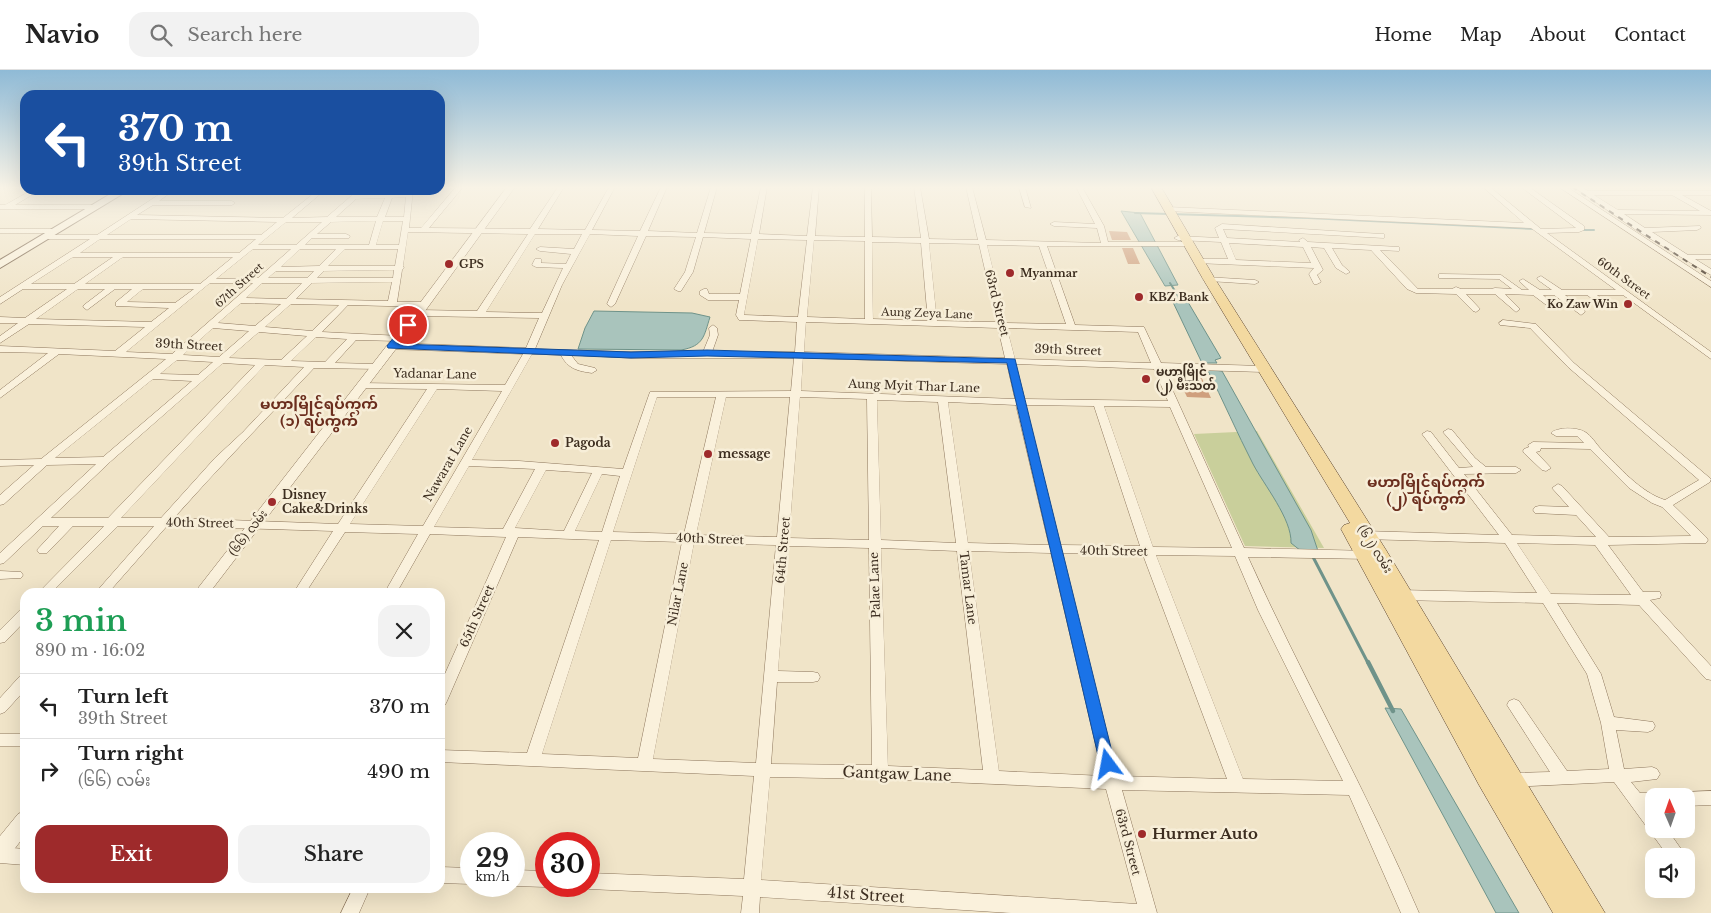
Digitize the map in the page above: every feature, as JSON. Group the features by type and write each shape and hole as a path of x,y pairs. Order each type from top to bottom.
{"main road":[{"path":"0,266 64,226"},
{"name":"(၆၂) လမ်း","path":"1175,226 1394,595 1511,780 1591,913"},
{"name":"(၆၂) လမ်း","path":"1182,240 1199,261 1259,368"},
{"name":"(၆၂) လမ်း","path":"1394,595 1488,778 1568,913"}],"street":[{"path":"0,301 115,226"},
{"path":"117,354 278,226"},
{"name":"67th Street","path":"0,502 45,461 211,326 321,226"},
{"path":"372,247 378,226"},
{"path":"392,304 400,268 406,226"},
{"path":"423,230 426,226"},
{"name":"(၆၆) လမ်း","path":"205,588 421,309 482,226"},
{"path":"480,314 535,226"},
{"name":"Nawarat Lane","path":"393,588 530,350 546,316 551,300 589,226"},
{"path":"611,304 646,226"},
{"path":"678,289 689,272 703,226"},
{"path":"704,291 704,295 708,297 743,297 756,226"},
{"name":"64th Street","path":"750,913 802,320 812,226"},
{"path":"868,226 869,322"},
{"path":"923,226 933,324"},
{"name":"63rd Street","path":"978,226 1112,783 1148,913"},
{"path":"1100,226 1106,245"},
{"path":"1221,226 1219,228 1233,261"},
{"path":"1227,226 1381,236"},
{"path":"1500,226 1582,230 1577,226"},
{"path":"1622,226 1711,285"},
{"path":"1636,226 1711,273"},
{"name":"60th Street","path":"1536,228 1711,356"},
{"path":"1642,230 1697,228"},
{"path":"0,230 56,231"},
{"path":"405,230 586,232 1106,245 1157,244 1182,240 1223,240 1396,249"},
{"path":"1298,231 1319,271 1313,274 1317,282"},
{"path":"310,236 346,236"},
{"path":"46,237 265,237"},
{"path":"1042,244 1071,327"},
{"path":"1327,246 1339,266 1346,272"},
{"path":"251,247 403,247"},
{"path":"0,560 106,460 289,301 342,248"},
{"path":"1373,248 1413,289 1459,292 1625,293"},
{"path":"540,250 577,252"},
{"path":"0,340 121,255"},
{"path":"70,256 242,255"},
{"path":"1684,257 1711,256"},
{"path":"538,261 536,265 569,266"},
{"path":"1199,261 1317,266"},
{"path":"274,268 400,268"},
{"path":"1476,309 1442,276 1502,277 1520,292"},
{"path":"1480,276 1516,309"},
{"path":"1541,278 1582,312"},
{"path":"1209,279 1255,282"},
{"path":"22,287 141,286 261,281 397,280"},
{"path":"1523,281 1549,304"},
{"path":"86,307 114,286"},
{"path":"141,286 119,304 178,306"},
{"path":"1589,293 1604,304"},
{"name":"Aung Zeya Lane","path":"743,297 740,315 742,318 1141,329 1157,365"},
{"path":"239,300 392,304 421,309 480,314 546,316"},
{"path":"283,364 346,303"},
{"path":"0,320 154,325"},
{"path":"1503,323 1533,326 1571,365 1708,478 1666,504"},
{"name":"39th Street","path":"211,326 257,328 395,342 631,355 707,353 1259,368"},
{"path":"707,353 714,335 713,328"},
{"path":"327,366 354,337"},
{"name":"39th Street","path":"0,349 376,367"},
{"path":"0,395 58,351"},
{"path":"565,352 567,360 573,366 592,370"},
{"path":"50,588 262,363"},
{"path":"106,588 213,466 247,434 311,365"},
{"path":"1157,365 1265,610 1354,788 1410,913"},
{"path":"151,376 199,378"},
{"path":"0,382 17,381"},
{"name":"Yadanar Lane","path":"362,385 507,388"},
{"path":"303,588 434,386"},
{"name":"Aung Myit Thar Lane","path":"626,473 653,394 796,394 1021,402 1174,404"},
{"name":"Nilar Lane","path":"644,765 689,538 722,394"},
{"name":"Palae Lane","path":"872,397 880,772"},
{"name":"Tamar Lane","path":"943,399 992,778"},
{"path":"1098,403 1148,551 1238,786"},
{"path":"1448,432 1471,460 1484,470"},
{"path":"1556,433 1580,433 1644,494 1656,502 1666,504 1708,543"},
{"path":"1427,434 1508,538 1583,654 1594,674 1608,723 1610,746 1618,776 1645,812"},
{"path":"1546,468 1528,450 1536,449 1533,445 1593,446"},
{"path":"0,463 106,460"},
{"path":"464,463 542,466 626,473 532,760"},
{"name":"65th Street","path":"445,689 511,532 542,466"},
{"path":"1455,472 1516,470"},
{"path":"568,534 598,472"},
{"path":"1558,488 1602,541 1641,598 1711,675"},
{"path":"1539,510 1578,510"},
{"name":"40th Street","path":"40,522 255,524 1057,550 1326,555 1365,545 1508,538 1708,543"},
{"path":"43,550 70,522"},
{"path":"0,575 17,575"},
{"path":"1394,595 1641,598 1655,595"},
{"path":"0,638 20,618"},
{"path":"771,676 813,677"},
{"path":"0,708 20,686"},
{"path":"1514,704 1562,777"},
{"path":"1608,723 1648,726"},
{"path":"0,740 20,740"},
{"name":"Gantgaw Lane","path":"445,756 762,770 880,772 1112,783 1354,788"},
{"path":"1511,780 1652,774"},
{"path":"1695,799 1711,798"},
{"path":"1636,800 1645,800"},
{"path":"0,854 20,827"},
{"path":"0,854 20,856"},
{"path":"445,875 460,876"},
{"name":"41st Street","path":"600,881 752,888 1143,913"},
{"path":"350,913 360,893"}],"green space":[{"path":"1257,431 1324,548 1245,546 1194,434"}],"water":[{"path":"1130,226 1147,226 1178,285 1165,286"},
{"path":"1185,297 1221,358 1215,360 1217,363 1202,363 1171,298"},
{"path":"594,311 692,313 710,317 699,343 681,350 578,349 585,328"},
{"path":"1207,369 1222,371 1311,530 1318,551 1301,551 1291,543 1287,523 1253,464"},
{"path":"1385,708 1401,709 1519,913 1496,913"}],"building":[{"path":"1109,231 1127,232 1131,240 1112,240"},
{"path":"1122,248 1133,248 1140,264 1128,264"},
{"path":"1176,374 1200,374 1211,398 1187,397"}],"waterway":[{"path":"1480,226 1535,229"},
{"path":"1579,230 1594,230"},
{"path":"1170,283 1180,299"},
{"path":"1312,555 1368,663"},
{"path":"1368,662 1393,711"}],"railway":[{"path":"1633,226 1711,277"}],"place":[{"name":"GPS","path":"449,264"},
{"name":"Myanmar","path":"1010,273"},
{"name":"KBZ Bank","path":"1139,297"},
{"name":"Ko Zaw Win","path":"1628,304"},
{"name":"မဟာမြိုင် (၂) မီးသတ်","path":"1146,379"},
{"name":"Pagoda","path":"555,443"},
{"name":"message","path":"708,454"},
{"name":"Disney Cake&Drinks","path":"272,502"},
{"name":"Hurmer Auto","path":"1142,834"}],"district":[{"name":"မဟာမြိုင်ရပ်ကွက် (၁) ရပ်ကွက်","path":"319,412"},
{"name":"မဟာမြိုင်ရပ်ကွက် (၂) ရပ်ကွက်","path":"1426,490"}],"route":[{"path":"408,325 392,346 631,355 707,353 1011,360 1108,764"}]}
